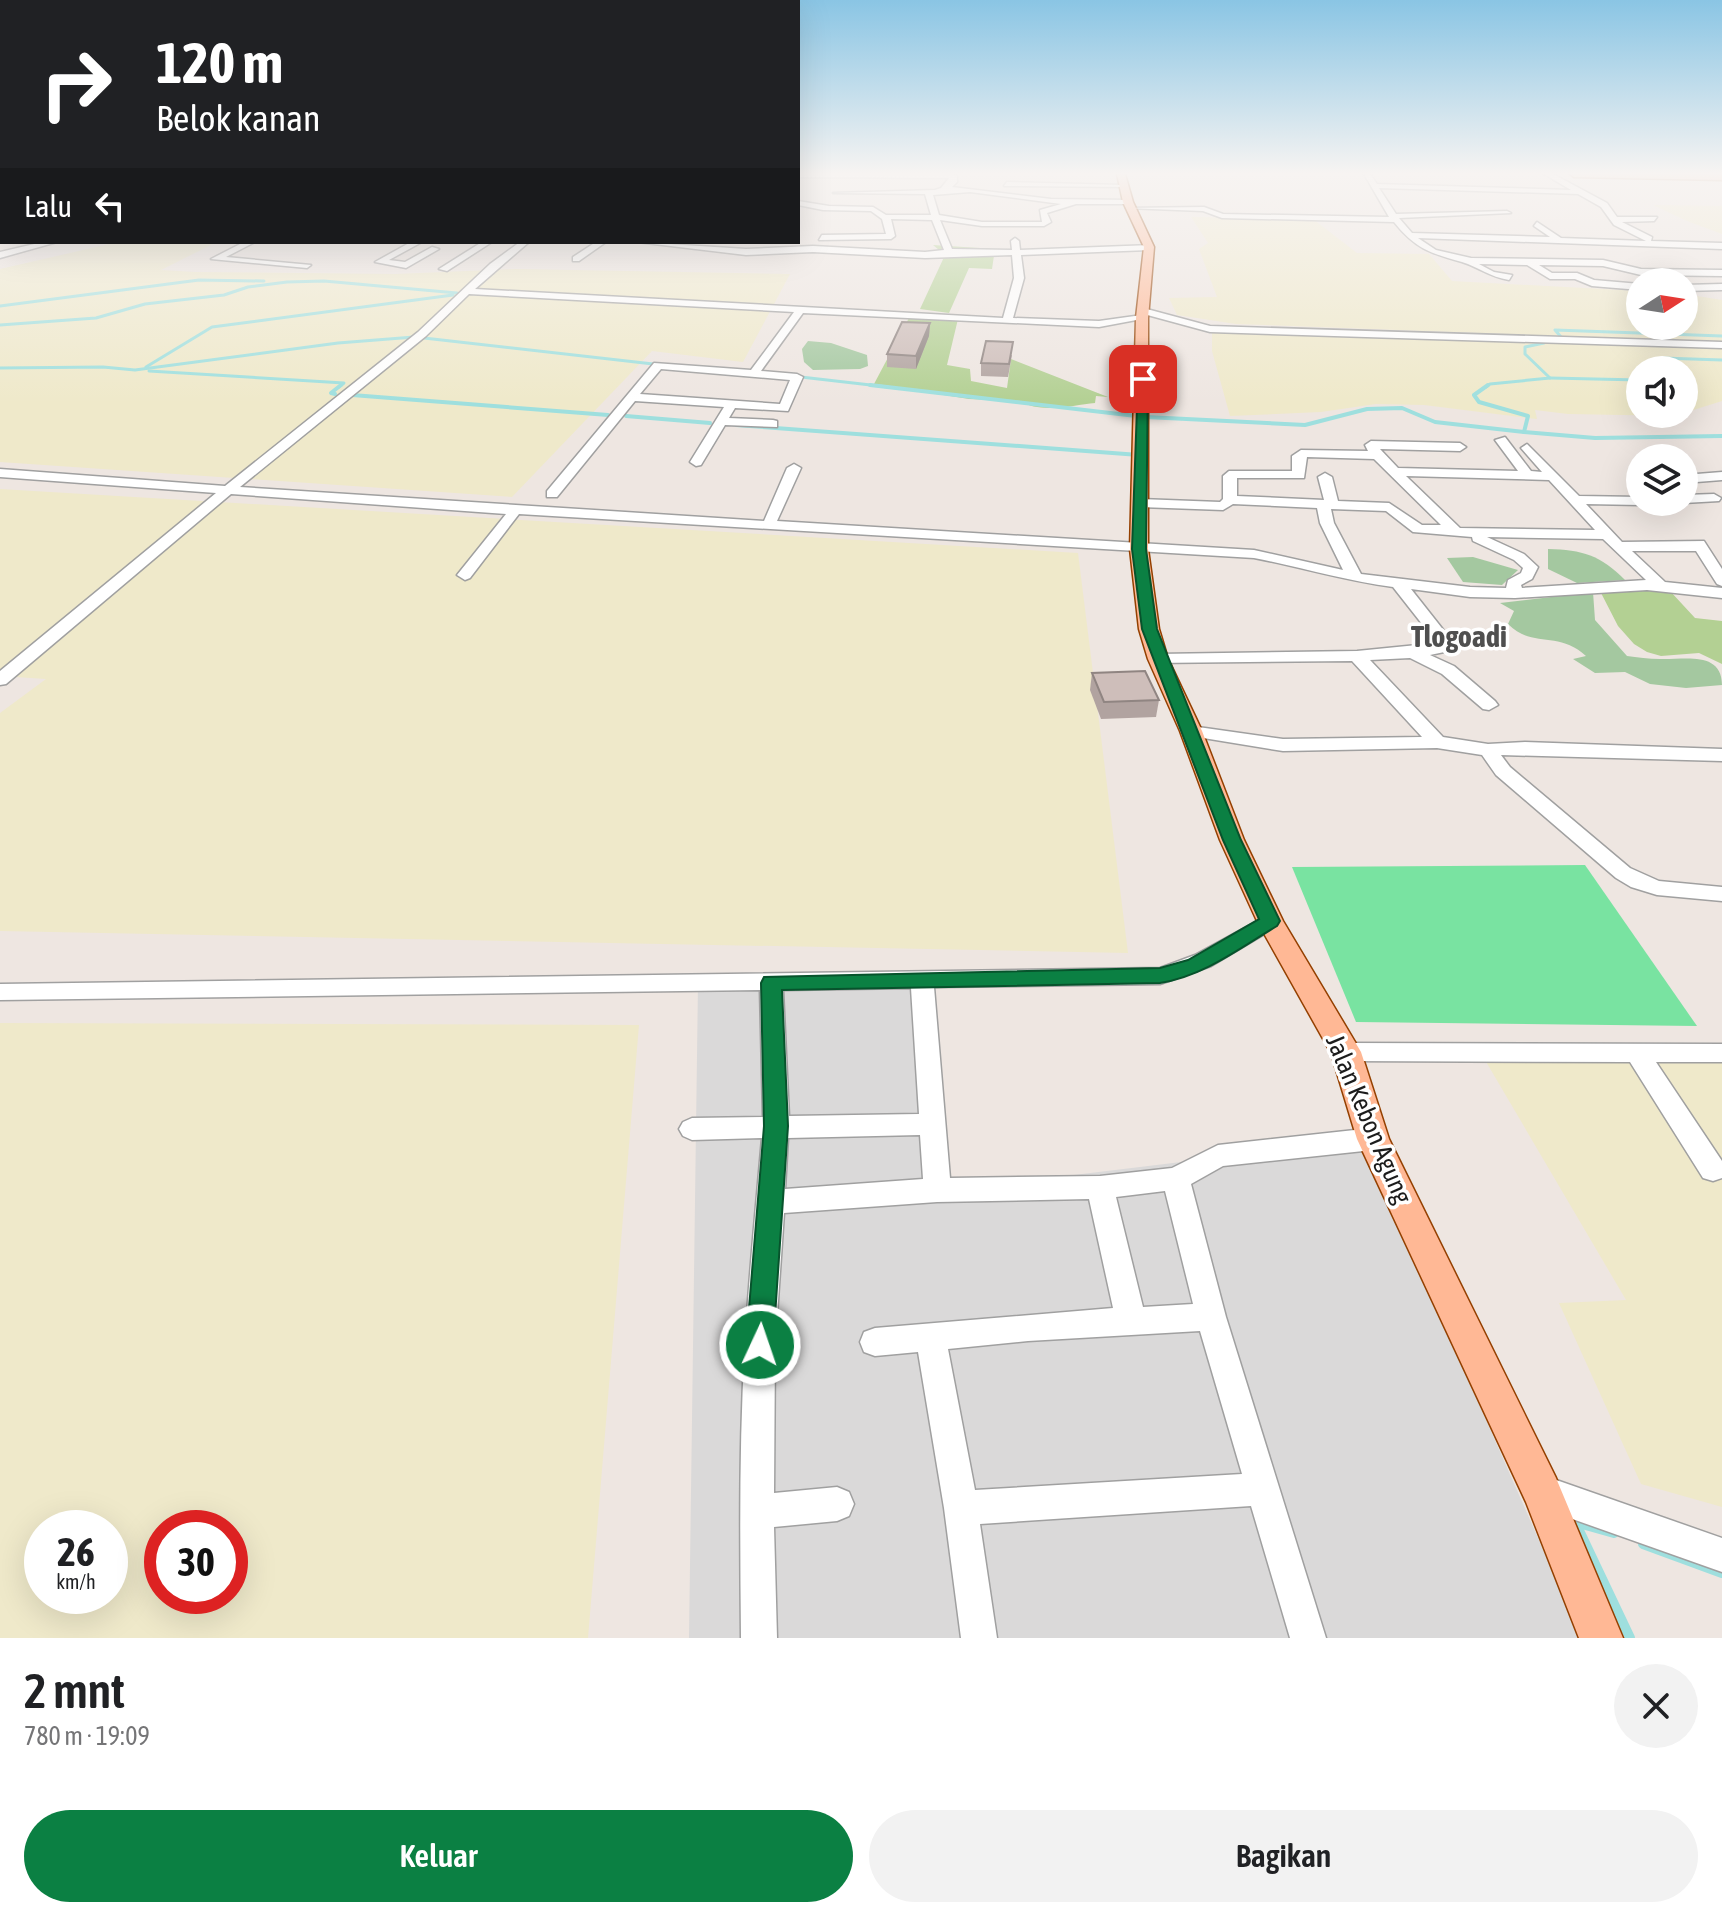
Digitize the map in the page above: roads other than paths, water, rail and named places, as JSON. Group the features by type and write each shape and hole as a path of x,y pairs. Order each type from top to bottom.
{"main road":[{"name":"Jalan Kebon Agung","path":"1149,250 1142,314 1139,549 1149,629 1158,659 1191,731 1232,840 1270,921 1346,1052 1373,1139 1542,1492 1601,1638"}],"street":[{"path":"233,250 215,259 307,265"},
{"path":"401,250 378,263 406,265 432,250"},
{"path":"409,266 438,250"},
{"path":"444,269 474,250"},
{"path":"0,680 334,402 422,334 466,291 515,250"},
{"path":"576,259 589,250"},
{"path":"770,250 799,250"},
{"path":"840,250 925,255 1073,250"},
{"path":"1430,250 1467,261 1603,263 1626,268"},
{"path":"1007,321 1019,278 1016,253"},
{"path":"1467,261 1491,274 1509,277"},
{"path":"1529,262 1550,276 1577,276 1592,283 1626,286"},
{"path":"1698,272 1722,273"},
{"path":"1698,274 1722,285"},
{"path":"1698,287 1722,285"},
{"path":"466,291 1007,321 1099,324 1142,314 1210,329 1240,331 1722,345"},
{"path":"753,374 801,309"},
{"path":"552,494 658,365 797,377 784,408 632,397"},
{"path":"696,462 732,404"},
{"path":"676,413 773,424"},
{"path":"1363,432 1374,450 1452,530"},
{"path":"1501,440 1528,476"},
{"path":"1230,500 1230,476 1299,475 1300,454 1460,447"},
{"path":"1527,448 1607,535 1660,586"},
{"path":"768,527 794,468"},
{"path":"1396,472 1553,476"},
{"path":"0,473 515,511 1254,554 1400,586 1515,593 1605,586 1660,586 1722,593"},
{"path":"1698,478 1722,476"},
{"path":"1325,477 1327,523 1355,578"},
{"path":"1698,499 1714,498"},
{"path":"1140,503 1223,506 1230,500 1389,507 1418,529 1471,534 1607,535"},
{"path":"1577,500 1626,501"},
{"path":"465,575 515,511"},
{"path":"1471,534 1519,557 1531,567 1527,576 1513,583 1515,593"},
{"path":"1619,546 1700,545 1720,576"},
{"path":"1158,659 1357,656 1412,653 1448,646 1400,586"},
{"path":"1412,653 1448,670 1489,705"},
{"path":"1357,656 1437,742"},
{"path":"1191,731 1283,745 1437,742 1488,750 1555,749 1722,755"},
{"path":"1488,750 1503,771 1623,873 1657,888 1722,894"},
{"path":"0,992 771,983 1178,973 1270,921"},
{"path":"922,979 937,1190"},
{"path":"759,1638 757,1512 760,1345 768,1202 776,1126 771,983"},
{"path":"1346,1052 1722,1053"},
{"path":"1637,1053 1713,1170"},
{"path":"692,1129 933,1124"},
{"path":"768,1202 937,1190 1100,1187 1176,1179 1218,1156 1373,1139"},
{"path":"1176,1179 1211,1317 1308,1638"},
{"path":"1100,1187 1131,1321"},
{"path":"875,1342 1211,1317"},
{"path":"931,1337 961,1508 979,1638"},
{"path":"961,1508 1263,1489"},
{"path":"1542,1492 1722,1555"},
{"path":"757,1512 837,1504"}],"waterway":[{"path":"0,306 199,280 264,281"},
{"path":"0,325 96,318 145,304 224,295 248,287 287,282 324,281 457,293"},
{"path":"146,367 212,327 453,295"},
{"path":"1555,338 1562,338 1555,330 1722,336"},
{"path":"0,368 103,367 135,370 338,343 414,337"},
{"path":"424,338 662,365"},
{"path":"1544,343 1525,347 1525,354 1550,378"},
{"path":"1698,359 1722,360"},
{"path":"149,371 344,383 339,387"},
{"path":"801,377 888,387"},
{"path":"1486,387 1490,384 1550,378"},
{"path":"1550,378 1626,380"},
{"path":"335,394 331,393 341,385"},
{"path":"870,385 1136,416"},
{"path":"1488,385 1474,395 1479,402 1528,416 1524,432"},
{"path":"352,395 608,415"},
{"path":"1146,417 1305,425 1367,409 1402,408 1435,422 1524,432"},
{"path":"626,416 710,423"},
{"path":"736,425 1139,455"},
{"path":"1524,432 1595,438 1722,436"},
{"path":"1614,1533 1575,1522 1630,1638"},
{"path":"1643,1544 1722,1573"}],"district":[{"name":"Tlogoadi","path":"1459,636"}]}
